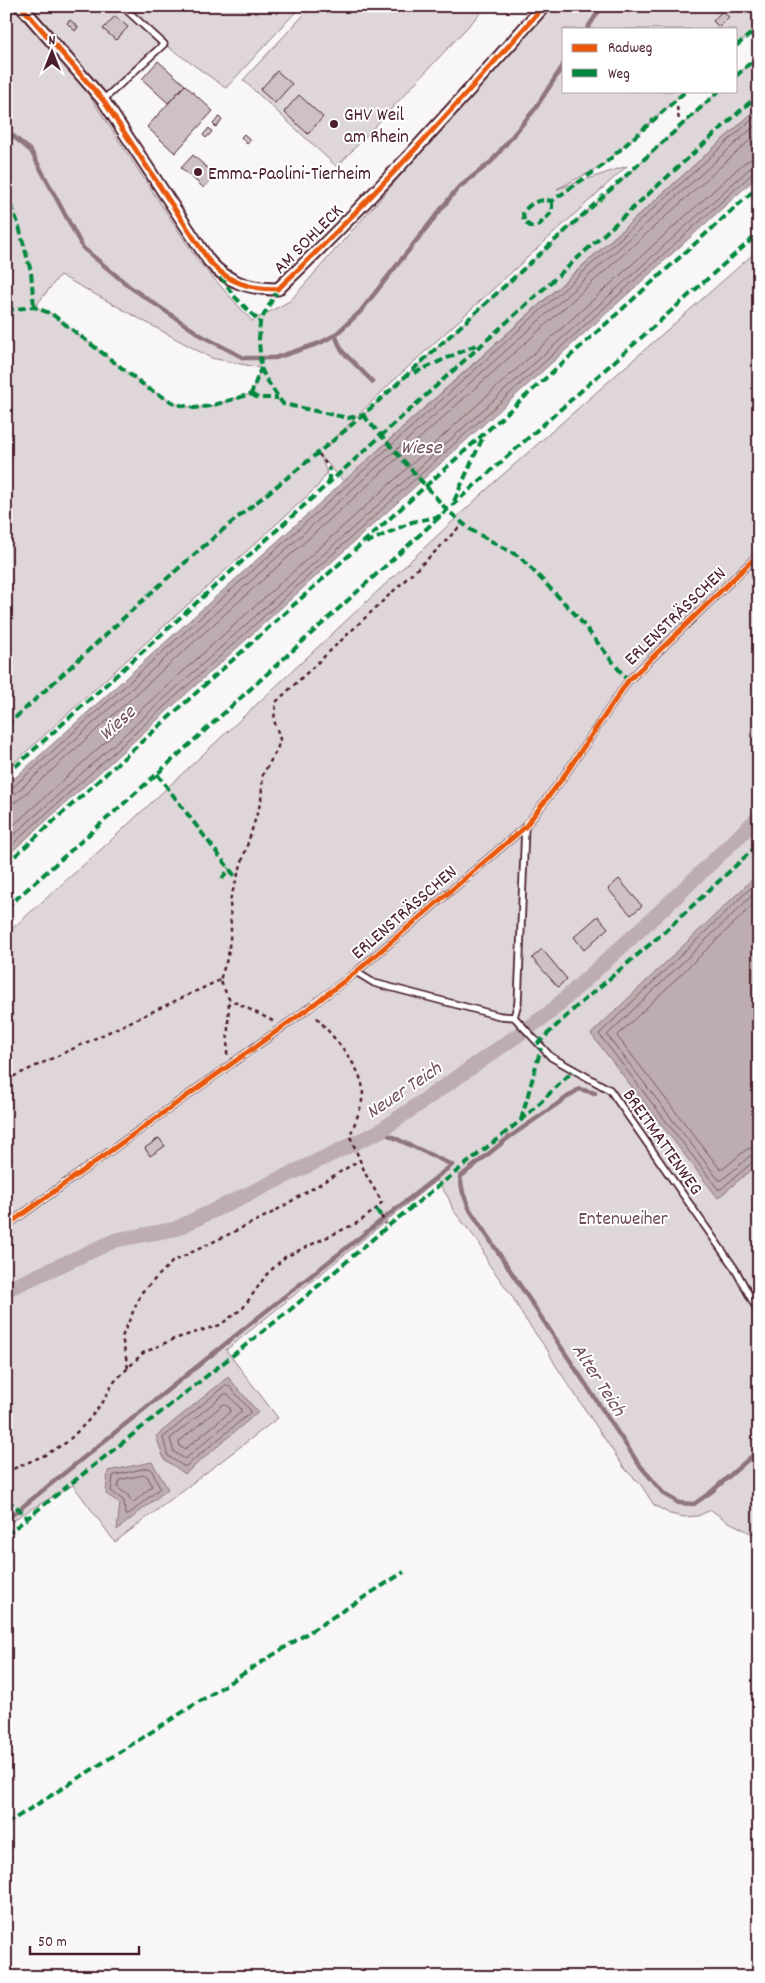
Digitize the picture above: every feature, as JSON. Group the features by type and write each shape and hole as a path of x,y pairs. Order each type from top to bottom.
{"street":[{"name":"AM SOHLECK","path":"21,6 103,100 170,203 218,271 243,285 258,289 278,289 370,196 544,6"}],"lane":[{"path":"103,100 164,44 122,6"},
{"name":"ERLENSTRÄSSCHEN","path":"6,1226 309,1008 356,972 525,827 562,779 628,681 759,554"},
{"path":"356,972 374,983 500,1016 514,1017 518,1003 525,827"},
{"name":"BREITMATTENWEG","path":"514,1017 551,1057 610,1090 735,1269 759,1314"}],"path":[{"path":"678,107 680,120"},
{"path":"319,454 329,468"},
{"path":"227,1067 230,999 220,980 228,956 231,930 230,900 261,801 263,774 277,750 280,739 274,720 276,702 463,523"},
{"path":"6,1080 220,980"},
{"path":"230,999 284,1026"},
{"path":"6,1472 45,1455 67,1442 87,1422 113,1383 143,1353 174,1339 220,1325 242,1308 267,1274 285,1257 338,1234 359,1222 382,1202 366,1175 350,1136 361,1105 362,1085 352,1062 309,1008"},
{"path":"128,1368 122,1337 142,1292 172,1262 270,1214 360,1160"},
{"path":"380,1216 386,1224"}],"green space":[{"path":"6,6 19,6 81,83 199,262 252,321 290,301 550,6 759,6 759,27 738,44 738,28 562,28 562,92 685,92 602,166 557,189 627,166 393,381 327,446 718,92 738,92 738,74 759,55 759,107 344,482 320,455 327,473 317,487 6,770","holes":["60,275 211,358 261,368 251,394 210,406 194,408 176,404 149,389 52,314 35,307"]},
{"path":"21,6 301,6 226,88 164,44 103,100"},
{"name":"GHV Weil am Rhein","path":"312,6 487,6 337,167 243,80"},
{"path":"759,249 759,1537 725,1520 711,1510 698,1516 684,1517 670,1514 654,1505 641,1485 625,1469 556,1366 512,1296 488,1263 480,1244 453,1210 449,1199 437,1180 226,1350 278,1418 115,1542 73,1485 21,1515 6,1526 6,934 107,844 499,478"}],"water":[{"name":"Wiese","path":"759,107 759,175 6,857 6,786"},
{"name":"Entenweiher","path":"759,873 759,1163 718,1198 591,1034"},
{"path":"228,1377 258,1412 185,1474 164,1459 156,1436"},
{"path":"152,1462 168,1489 117,1530 120,1503 106,1494 108,1471"}],"building":[{"path":"273,6 285,6 277,14 271,8"},
{"path":"722,11 729,17 719,27 713,21"},
{"path":"115,16 128,27 116,40 103,29"},
{"path":"70,20 78,27 75,31 67,23"},
{"path":"158,61 185,85 168,103 142,79"},
{"path":"277,71 292,84 275,103 260,90"},
{"path":"185,85 213,111 175,153 147,127"},
{"path":"299,95 323,117 308,134 284,112"},
{"path":"219,117 222,120 216,127 213,124"},
{"path":"209,128 212,132 206,138 203,135"},
{"path":"244,134 251,140 247,144 241,137"},
{"name":"Emma-Paolini-Tierheim","path":"193,155 215,175 204,188 181,168"},
{"path":"619,879 642,906 631,915 608,889"},
{"path":"598,916 608,928 584,950 574,937"},
{"path":"542,949 567,979 558,987 532,958"},
{"path":"159,1138 165,1146 150,1156 145,1148"}],"waterway":[{"path":"588,28 602,6"},
{"path":"373,382 342,351 335,335 360,312 457,189 491,162 535,109 562,67"},
{"path":"6,130 31,151 83,248 130,287 202,336 244,358 275,358 320,343 335,335"},
{"name":"Neuer Teich","path":"6,1290 116,1240 175,1229 380,1131 548,1014 666,906 759,817"},
{"name":"Alter Teich","path":"595,1093 579,1089 508,1138 460,1177 463,1193 470,1210 638,1463 664,1494 679,1503 694,1504 711,1492 759,1450"},
{"path":"6,1520 452,1165 380,1131"}],"marked path":[{"path":"738,44 759,27"},
{"path":"738,74 759,55"},
{"path":"552,201 602,166 685,92"},
{"path":"6,726 185,563 363,415 718,92"},
{"path":"6,775 759,94"},
{"path":"6,864 759,186"},
{"path":"6,193 18,223 31,272 34,307"},
{"path":"539,201 552,201 552,212 538,226 532,227 524,222 523,213 528,206 539,201"},
{"path":"6,908 157,774 447,510 759,233"},
{"path":"221,276 232,294 260,322"},
{"path":"278,289 260,322 261,368 266,379 283,404 348,418 363,415"},
{"path":"6,310 34,307 52,314 149,389 176,404 194,408 210,406 251,394 261,368"},
{"path":"414,373 478,344"},
{"path":"251,394 258,398 278,398"},
{"path":"363,415 447,510 471,530 520,557 575,614 628,681"},
{"path":"454,501 483,437"},
{"path":"329,468 329,483"},
{"path":"366,543 412,522 441,516"},
{"path":"157,774 237,879"},
{"path":"537,1044 576,1007 662,934 759,844"},
{"path":"222,879 229,868"},
{"path":"521,1120 541,1048"},
{"path":"6,1535 290,1310 388,1226 525,1117 573,1071"},
{"path":"376,1209 381,1216"},
{"path":"6,1501 15,1505 27,1518"},
{"path":"6,1824 404,1572"}],"cycle path":[{"path":"21,6 103,100 216,269 232,280 249,286 278,289 381,186 544,6"},
{"path":"6,1226 309,1008 356,972 525,827 562,779 628,681 759,554"}],"place":[{"name":"GHV Weil am Rhein","path":"334,124"},
{"name":"Emma-Paolini-Tierheim","path":"198,172"}]}
